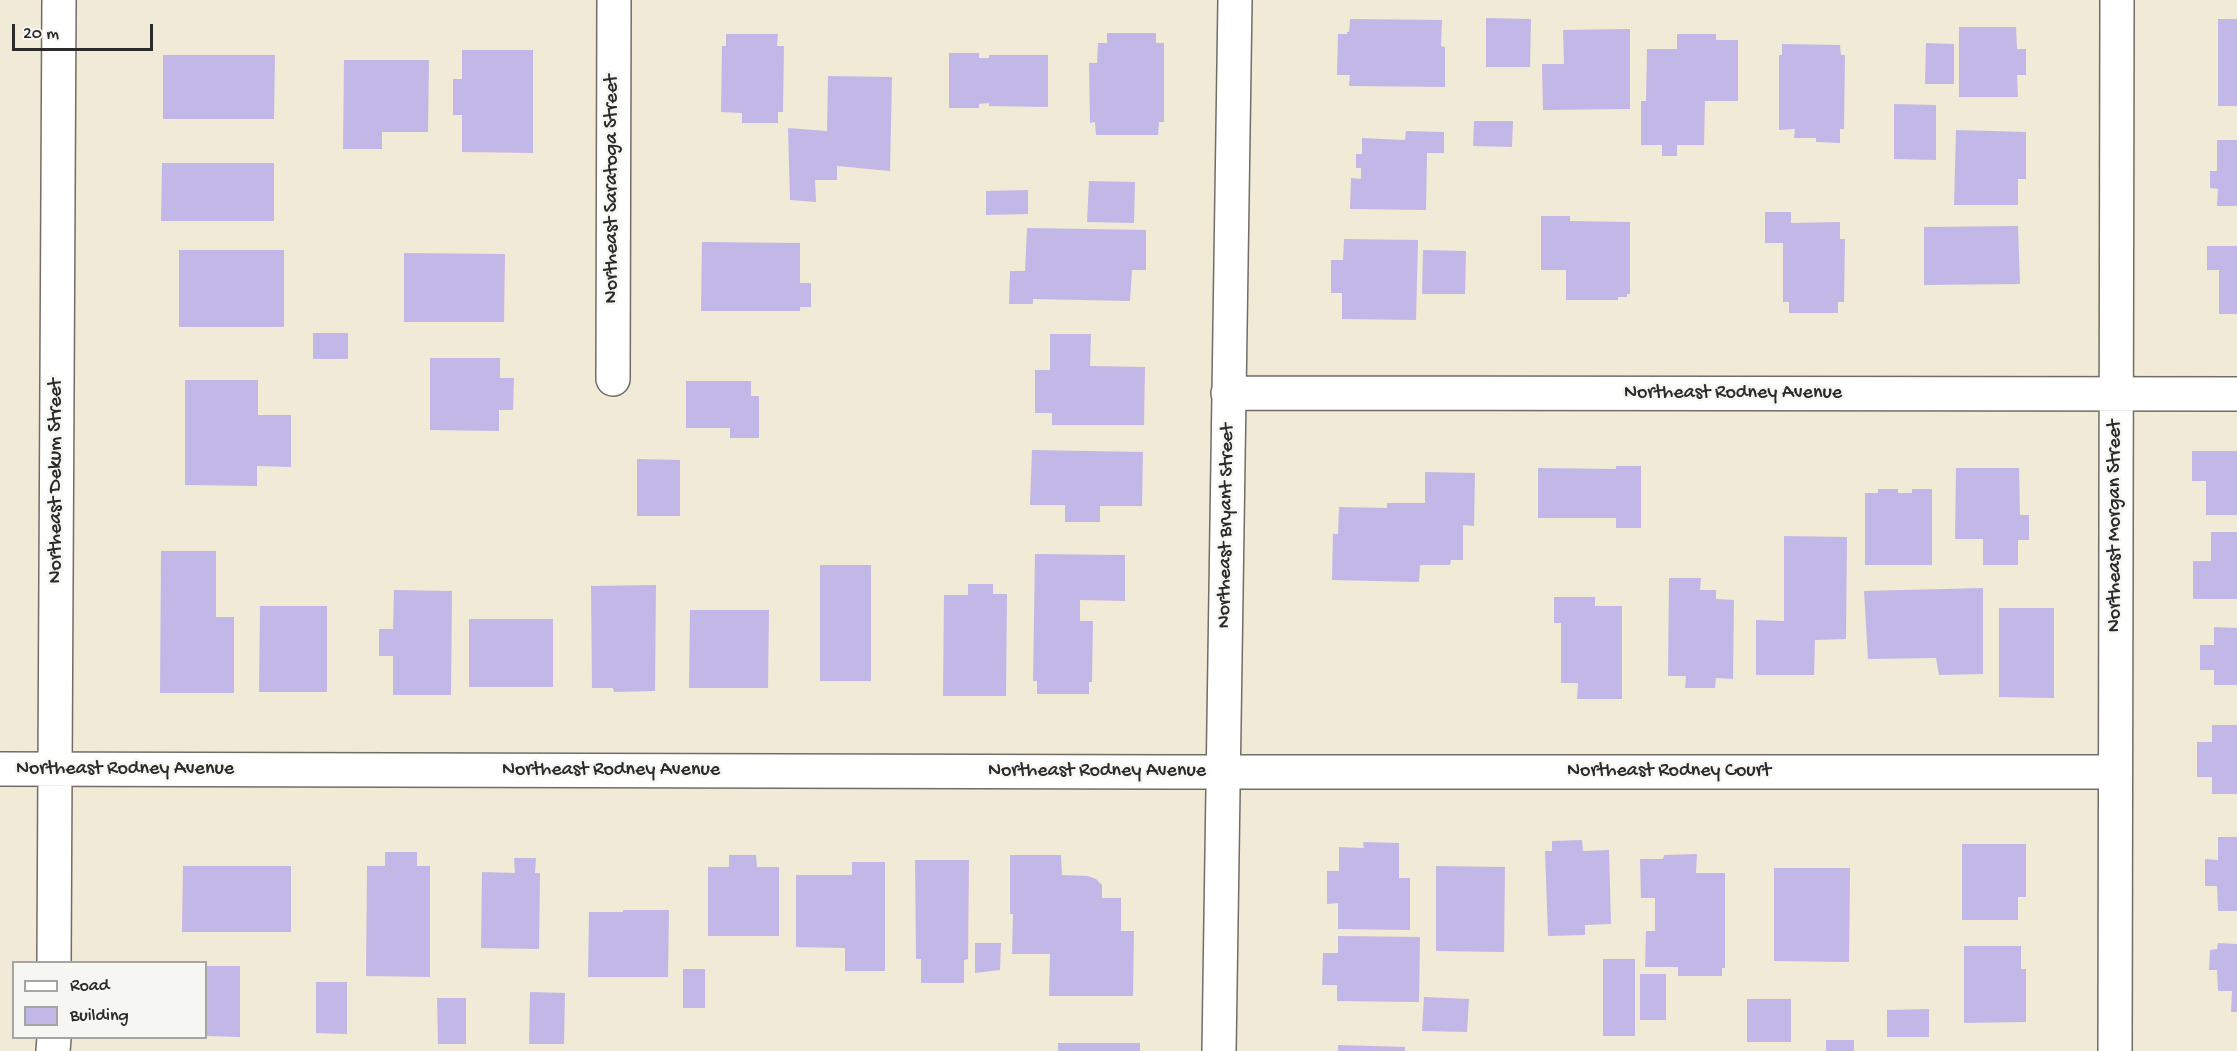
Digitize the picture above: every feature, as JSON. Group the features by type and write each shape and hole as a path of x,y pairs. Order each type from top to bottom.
{"street":[{"name":"Northeast Dekum Street","path":"54,961 59,0"},
{"name":"Northeast Saratoga Street","path":"613,379 614,0"},
{"name":"Northeast Bryant Street","path":"1219,1051 1235,0"},
{"name":"Northeast Morgan Street","path":"2115,1051 2117,0"},
{"name":"Northeast Rodney Avenue","path":"1228,393 2237,394"},
{"name":"Northeast Rodney Avenue","path":"0,769 1223,772"},
{"name":"Northeast Rodney Court","path":"1223,772 2115,772"}],"building":[{"path":"1486,18 1531,19 1530,67 1486,67"},
{"path":"1350,19 1442,20 1441,46 1445,47 1445,87 1349,86 1350,75 1337,75 1338,34 1349,32"},
{"path":"2218,19 2237,19 2237,106 2218,106"},
{"path":"1959,27 2016,27 2017,49 2026,49 2026,75 2017,75 2018,97 1959,97"},
{"path":"1630,29 1630,109 1543,110 1542,64 1564,64 1563,30"},
{"path":"1107,33 1156,33 1156,43 1164,43 1164,122 1159,122 1158,135 1096,135 1095,122 1090,123 1089,63 1097,63 1098,43 1107,43"},
{"path":"726,34 778,34 777,46 784,46 783,112 778,112 778,123 742,123 742,113 721,112 722,46 726,46"},
{"path":"1677,34 1716,34 1716,40 1738,40 1738,101 1705,101 1704,145 1677,145 1677,156 1662,156 1662,145 1641,145 1641,101 1646,101 1647,49 1677,49"},
{"path":"1926,43 1954,44 1954,84 1925,84"},
{"path":"1782,44 1840,45 1841,55 1845,55 1844,129 1840,129 1840,143 1816,142 1816,138 1794,138 1795,129 1779,130 1779,55 1782,55"},
{"path":"462,50 533,50 533,153 462,152 462,115 453,115 453,79 462,79"},
{"path":"949,53 979,53 979,58 989,58 989,55 1048,55 1048,107 989,106 989,103 979,104 979,108 949,108"},
{"path":"163,55 275,55 274,119 163,119"},
{"path":"344,60 429,60 428,132 382,132 382,149 343,149"},
{"path":"828,76 892,77 890,171 837,166 837,180 815,180 816,202 790,200 788,128 827,131"},
{"path":"1894,104 1936,105 1936,160 1894,159"},
{"path":"1474,121 1513,121 1512,147 1473,146"},
{"path":"1956,130 2026,132 2026,179 2018,179 2018,205 1954,205"},
{"path":"1406,131 1444,132 1444,153 1427,153 1426,210 1350,209 1351,178 1361,179 1361,168 1356,168 1356,154 1362,154 1362,138 1405,140"},
{"path":"2217,140 2237,140 2237,206 2217,206 2218,189 2210,188 2210,171 2217,171"},
{"path":"162,163 274,163 274,221 161,221"},
{"path":"1089,181 1135,182 1134,223 1087,222"},
{"path":"1028,190 1028,214 986,215 986,191"},
{"path":"1765,212 1791,212 1791,223 1840,222 1840,239 1845,239 1844,302 1838,302 1838,313 1789,313 1789,302 1783,302 1783,243 1765,243"},
{"path":"1541,216 1570,216 1570,221 1630,222 1630,294 1627,294 1627,297 1618,297 1618,300 1566,300 1566,270 1541,270"},
{"path":"2018,226 2020,284 1924,285 1924,227"},
{"path":"1027,228 1146,230 1146,270 1132,270 1130,301 1033,299 1033,304 1009,304 1010,271 1025,271"},
{"path":"1344,239 1418,240 1416,320 1342,319 1342,293 1331,293 1331,260 1343,260"},
{"path":"702,242 800,243 800,283 811,283 811,307 800,307 800,311 701,311"},
{"path":"2207,246 2237,246 2237,314 2219,314 2219,270 2207,270"},
{"path":"179,250 284,250 284,327 179,327"},
{"path":"1423,250 1466,251 1465,294 1422,294"},
{"path":"404,253 505,254 504,322 404,322"},
{"path":"313,333 348,333 348,359 313,359"},
{"path":"1050,334 1091,334 1090,366 1145,367 1144,425 1052,425 1052,413 1035,413 1035,370 1050,370"},
{"path":"430,358 500,358 500,378 514,378 513,410 499,410 499,431 430,430"},
{"path":"185,380 258,380 258,415 291,415 291,467 257,466 257,486 185,485"},
{"path":"686,381 751,381 751,396 759,396 759,438 730,438 730,428 686,428"},
{"path":"1032,450 1143,452 1142,506 1100,506 1100,522 1065,522 1065,505 1030,505"},
{"path":"2192,451 2237,451 2237,515 2206,515 2206,481 2192,481"},
{"path":"637,459 680,460 680,516 637,516"},
{"path":"1616,466 1641,466 1641,528 1616,528 1616,518 1538,518 1538,468 1616,469"},
{"path":"1956,468 2019,468 2020,515 2029,515 2029,540 2018,540 2018,565 1983,565 1983,539 1955,539"},
{"path":"1425,472 1475,473 1474,526 1463,525 1463,560 1451,560 1450,565 1420,565 1419,582 1332,580 1333,534 1338,534 1339,507 1387,508 1387,503 1425,503"},
{"path":"1878,489 1898,489 1898,493 1912,493 1912,489 1932,489 1932,565 1865,565 1865,493 1878,493"},
{"path":"2211,532 2237,532 2237,599 2193,599 2193,561 2211,561"},
{"path":"1784,536 1847,537 1846,639 1815,640 1814,675 1756,675 1756,620 1784,621"},
{"path":"161,551 216,551 216,617 234,617 234,693 160,693"},
{"path":"1035,554 1125,555 1125,601 1080,600 1080,621 1093,621 1092,682 1089,682 1089,694 1037,694 1037,681 1033,681"},
{"path":"820,565 871,565 871,681 820,681"},
{"path":"1669,578 1701,578 1700,590 1716,590 1716,599 1734,600 1733,679 1716,678 1715,688 1685,688 1686,676 1668,676"},
{"path":"968,584 993,584 993,594 1007,594 1006,696 943,696 944,595 968,595"},
{"path":"656,585 655,691 614,692 613,688 592,688 591,586"},
{"path":"1983,588 1983,674 1939,675 1936,658 1868,659 1864,591"},
{"path":"394,590 452,591 451,695 393,695 393,656 379,656 379,629 393,629"},
{"path":"1554,597 1595,597 1595,606 1622,606 1622,699 1577,699 1578,683 1561,683 1561,623 1554,623"},
{"path":"260,606 327,606 327,692 259,692"},
{"path":"1999,608 2054,608 2054,698 1999,697"},
{"path":"690,610 769,610 768,688 689,688"},
{"path":"469,619 553,619 553,687 469,687"},
{"path":"2214,627 2237,628 2237,685 2214,685 2214,670 2200,670 2200,645 2214,645"},
{"path":"2212,725 2237,725 2237,794 2212,794 2212,777 2197,777 2197,742 2212,742"},
{"path":"2218,837 2237,837 2237,911 2218,911 2217,886 2205,886 2205,859 2218,860"},
{"path":"1582,840 1583,851 1609,850 1611,924 1585,925 1585,935 1548,936 1545,851 1552,851 1552,841"},
{"path":"1363,842 1399,843 1399,878 1410,878 1410,930 1338,929 1338,903 1327,904 1327,871 1339,871 1339,847 1364,848"},
{"path":"1962,844 2026,844 2026,897 2018,897 2018,920 1962,920"},
{"path":"385,852 417,852 417,866 430,866 430,977 366,976 367,866 385,866"},
{"path":"1697,854 1696,873 1725,873 1725,968 1722,968 1722,976 1678,976 1678,967 1645,967 1646,931 1655,931 1655,898 1641,898 1640,859 1663,859 1664,855"},
{"path":"729,855 756,855 757,867 779,867 779,936 708,936 708,867 729,867"},
{"path":"1010,855 1061,855 1062,875 1088,876 1096,879 1102,885 1102,898 1121,898 1121,931 1134,931 1133,996 1049,996 1050,954 1012,954 1013,914 1010,914"},
{"path":"514,858 536,858 535,873 540,873 539,949 481,948 482,872 515,873"},
{"path":"915,860 969,860 968,959 964,960 964,983 921,983 921,959 916,959"},
{"path":"852,862 885,862 885,971 845,971 845,948 796,947 796,875 852,875"},
{"path":"183,866 291,866 291,932 182,932"},
{"path":"1436,866 1505,867 1504,952 1436,951"},
{"path":"1774,868 1850,868 1849,962 1774,961"},
{"path":"623,910 669,910 668,977 588,977 589,912 623,912"},
{"path":"1338,936 1420,937 1419,1002 1337,1001 1337,985 1322,985 1323,953 1338,953"},
{"path":"975,943 1001,943 1000,970 975,973"},
{"path":"2218,943 2237,944 2237,1012 2231,1012 2232,991 2218,991 2217,970 2209,970 2210,950 2217,949"},
{"path":"1964,946 2021,946 2021,969 2026,969 2026,1022 1964,1023"},
{"path":"1603,959 1635,959 1635,1036 1603,1036"},
{"path":"207,966 240,966 240,1037 207,1036"},
{"path":"683,969 705,969 705,1008 683,1008"},
{"path":"1640,974 1666,974 1666,1020 1640,1020"},
{"path":"316,982 347,982 347,1034 316,1033"},
{"path":"530,992 565,993 564,1044 529,1044"},
{"path":"1424,997 1469,999 1467,1032 1422,1031"},
{"path":"437,998 466,998 466,1044 438,1044"},
{"path":"1747,999 1791,999 1791,1042 1747,1042"},
{"path":"1929,1009 1929,1037 1887,1037 1887,1010"},
{"path":"1826,1040 1854,1040 1854,1051 1826,1051"},
{"path":"1058,1043 1140,1043 1140,1051 1058,1051"},
{"path":"1338,1045 1405,1047 1405,1051 1338,1051"}]}
